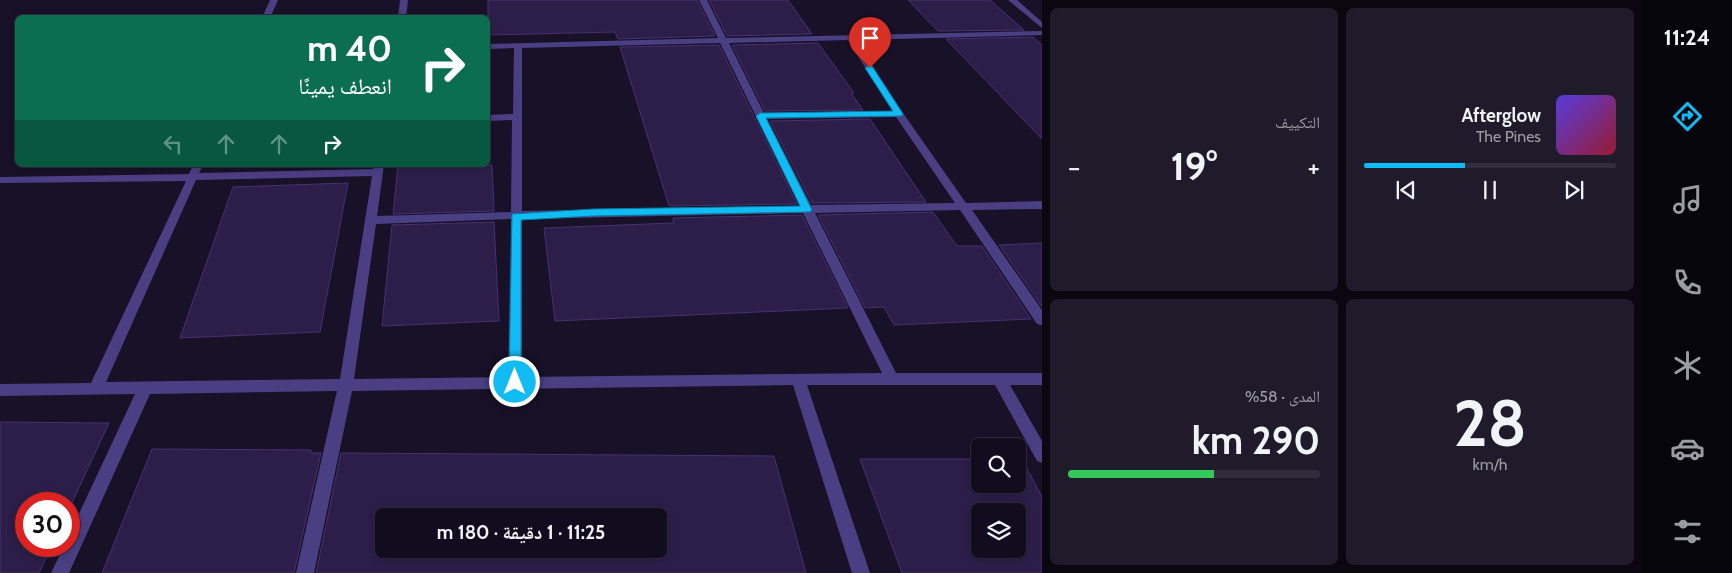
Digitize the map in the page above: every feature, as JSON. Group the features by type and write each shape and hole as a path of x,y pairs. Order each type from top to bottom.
{"street":[{"path":"267,15 274,0"},
{"path":"402,15 404,0"},
{"path":"703,0 891,378"},
{"path":"1012,0 1042,26"},
{"path":"490,46 1042,33"},
{"path":"850,37 899,114 965,206 1042,320"},
{"path":"515,382 518,45"},
{"path":"760,116 899,114"},
{"path":"490,118 517,117"},
{"path":"95,390 197,167"},
{"path":"0,180 193,178 379,168 346,385 305,573"},
{"path":"371,220 593,213 1042,205"},
{"path":"0,390 891,378 1042,379"},
{"path":"798,379 861,573"},
{"path":"999,379 1042,456"},
{"path":"60,573 145,389"}],"building":[{"path":"488,0 697,0 715,36 618,39 615,32 490,35 490,15 488,15"},
{"path":"709,0 788,0 812,34 727,36"},
{"path":"908,0 990,0 1024,30 938,31"},
{"path":"1033,37 1042,45 1042,139 946,39"},
{"path":"818,43 854,93 851,93 863,110 765,111 732,45"},
{"path":"719,45 797,204 669,206 620,47"},
{"path":"870,119 926,202 812,203 770,121"},
{"path":"492,165 494,211 393,214 398,167 490,167"},
{"path":"348,183 320,332 180,338 233,187"},
{"path":"933,212 957,246 982,246 1031,319 894,325 884,307 865,308 818,215"},
{"path":"802,215 848,308 555,321 544,228 674,223 673,218"},
{"path":"494,222 499,321 382,326 392,225"},
{"path":"1042,243 1042,307 999,245"},
{"path":"0,422 109,423 77,492 15,492 15,557 47,557 39,573 0,573"},
{"path":"152,449 311,450 311,453 321,453 294,573 102,573"},
{"path":"341,453 774,456 806,573 316,573"},
{"path":"860,459 971,459 971,493 1026,493 1026,467 1042,497 1042,573 902,573"}],"route":[{"path":"515,382 516,216 807,210 760,116 899,114 870,68"}]}
